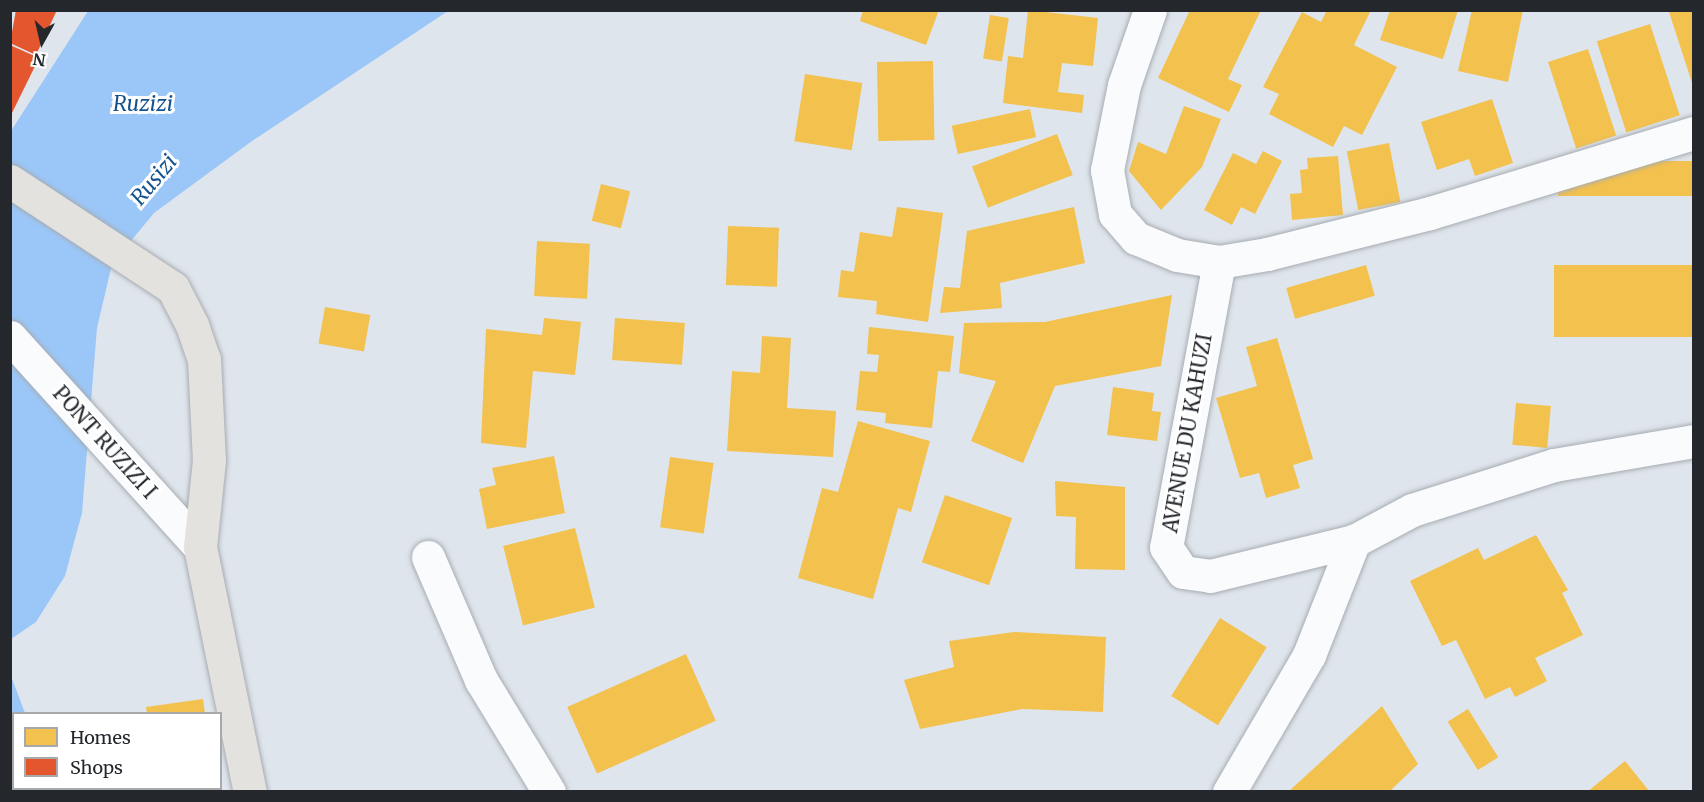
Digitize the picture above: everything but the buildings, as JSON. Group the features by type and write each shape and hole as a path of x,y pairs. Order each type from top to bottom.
{"main road":[{"path":"10,182 172,288 204,358 209,460 200,547 250,792"}],"street":[{"path":"1150,10 1108,145 1115,214 1136,238 1154,248 1219,262 1430,213 1694,133"},
{"name":"AVENUE DU KAHUZI","path":"1219,262 1166,547 1184,572 1210,576 1354,541 1412,510 1554,465 1694,441"},
{"name":"PONT RUZIZI I","path":"10,337 200,547"},
{"path":"1229,792 1309,655 1354,541"},
{"path":"428,557 481,680 549,792"}],"water":[{"name":"Ruzizi","path":"88,11 448,11 252,141 154,213 112,264 97,328 82,513 65,576 36,622 11,639 11,131"},
{"path":"11,676 25,712 12,712 12,790 56,791 11,791"}],"water label":[{"name":"Rusizi","path":"154,180"}]}
